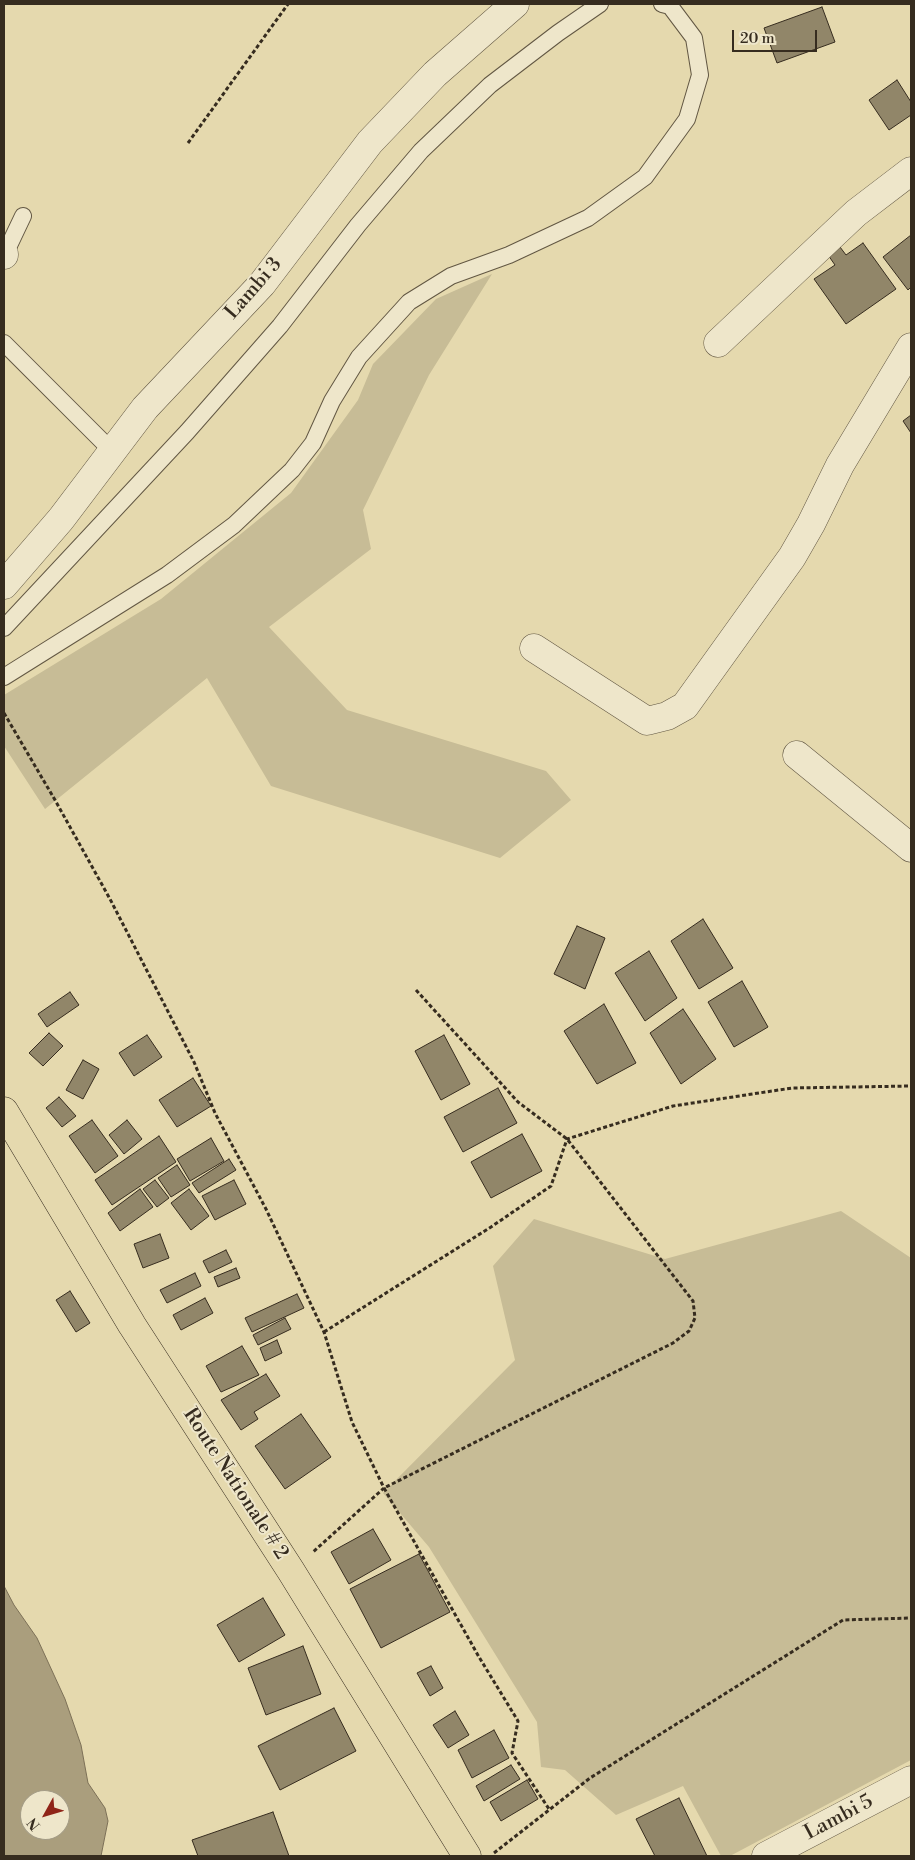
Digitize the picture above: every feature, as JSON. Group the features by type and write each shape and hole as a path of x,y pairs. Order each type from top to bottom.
{"main road":[{"name":"Route Nationale # 2","path":"4,1112 132,1325 292,1571 460,1854"}],"street":[{"name":"Lambi 3","path":"4,584 61,519 145,408 262,284 370,142 435,74 515,4"},
{"path":"718,343 856,213 911,171"},
{"path":"534,648 647,721 667,716 685,706 792,556 811,524 840,465 911,347"},
{"path":"797,755 911,848"},
{"name":"Lambi 5","path":"766,1856 911,1780"}],"lane":[{"path":"4,628 187,432 280,326 358,225 421,151 490,85 558,33 600,4"},
{"path":"4,677 167,575 234,526 292,470 313,443 332,401 359,357 409,302 451,276 508,255 588,218 645,177 687,119 700,75 694,38 670,6 662,4"},
{"path":"4,255 23,216"},
{"path":"4,343 112,451"}],"path":[{"path":"188,143 288,4"},
{"path":"4,713 64,816 168,1009 194,1062 215,1113 266,1209 324,1332 352,1422 384,1488 478,1656 518,1721 512,1753 549,1808"},
{"path":"292,1571 384,1488 672,1342 689,1331 694,1318 693,1301 566,1139 518,1102 416,990"},
{"path":"566,1139 673,1106 792,1088 911,1086"},
{"path":"324,1332 491,1227 551,1186 566,1139"},
{"path":"490,1856 549,1808 590,1778 843,1620 911,1618"}],"shaded area":[{"path":"492,274 429,375 363,510 371,549 269,627 347,710 546,771 571,800 500,858 271,786 207,678 45,809 4,746 4,695 161,599 291,493 358,400 373,364 436,299"},
{"path":"841,1211 911,1258 911,1760 730,1856 721,1856 683,1786 616,1815 565,1770 541,1767 537,1722 429,1547 383,1493 515,1360 493,1266 534,1219 665,1259"},
{"path":"4,1586 14,1605 37,1638 65,1699 81,1745 88,1783 105,1808 108,1821 101,1856 4,1856"}],"building":[{"path":"822,7 835,42 777,63 764,28"},
{"path":"897,80 911,102 911,115 889,130 869,100"},
{"path":"911,235 911,287 908,290 883,257"},
{"path":"863,243 896,289 846,324 814,279 835,265 828,255 840,247 846,255"},
{"path":"911,415 911,433 903,421"},
{"path":"703,919 733,968 699,989 671,941"},
{"path":"577,926 605,938 585,989 554,974"},
{"path":"649,951 677,998 645,1021 615,973"},
{"path":"742,981 768,1027 734,1047 708,1002"},
{"path":"70,992 79,1005 47,1027 38,1014"},
{"path":"604,1004 636,1063 597,1084 564,1031"},
{"path":"683,1009 716,1059 681,1084 650,1033"},
{"path":"49,1033 63,1046 43,1066 29,1053"},
{"path":"147,1035 162,1057 134,1076 119,1053"},
{"path":"444,1035 470,1084 441,1100 415,1051"},
{"path":"83,1060 99,1069 83,1099 66,1090"},
{"path":"193,1078 211,1106 177,1127 159,1100"},
{"path":"498,1088 517,1123 463,1152 444,1117"},
{"path":"59,1097 76,1116 62,1127 46,1108"},
{"path":"92,1120 118,1156 95,1173 69,1136"},
{"path":"127,1120 142,1139 124,1154 109,1135"},
{"path":"522,1134 542,1171 491,1198 471,1162"},
{"path":"159,1136 176,1162 112,1205 95,1180"},
{"path":"211,1138 224,1161 190,1181 177,1159"},
{"path":"229,1159 236,1170 199,1193 192,1183"},
{"path":"177,1165 190,1185 171,1197 158,1178"},
{"path":"155,1180 169,1198 157,1207 143,1189"},
{"path":"234,1180 246,1204 215,1220 202,1196"},
{"path":"140,1189 153,1207 120,1231 108,1213"},
{"path":"189,1189 209,1216 191,1230 171,1203"},
{"path":"160,1234 169,1258 143,1268 134,1244"},
{"path":"226,1250 232,1262 209,1273 203,1261"},
{"path":"236,1268 240,1278 218,1287 214,1277"},
{"path":"195,1273 201,1286 167,1303 160,1290"},
{"path":"70,1291 90,1323 76,1332 56,1300"},
{"path":"297,1294 304,1308 252,1332 245,1318"},
{"path":"205,1298 213,1313 181,1330 173,1315"},
{"path":"285,1318 291,1329 258,1345 253,1335"},
{"path":"277,1340 282,1353 265,1361 260,1348"},
{"path":"242,1346 259,1375 221,1392 206,1366"},
{"path":"266,1374 280,1396 254,1412 258,1419 241,1430 221,1400"},
{"path":"301,1414 331,1457 285,1489 255,1446"},
{"path":"373,1529 391,1560 349,1584 331,1552"},
{"path":"419,1554 450,1612 381,1648 350,1589"},
{"path":"263,1598 285,1635 239,1662 217,1625"},
{"path":"303,1646 321,1694 266,1715 248,1668"},
{"path":"431,1666 443,1688 430,1696 417,1673"},
{"path":"334,1708 356,1751 280,1790 258,1746"},
{"path":"455,1711 469,1735 448,1748 433,1725"},
{"path":"494,1730 509,1758 472,1778 458,1750"},
{"path":"511,1765 520,1779 484,1801 476,1786"},
{"path":"527,1780 538,1799 501,1821 490,1802"},
{"path":"679,1798 707,1856 655,1856 636,1819"},
{"path":"273,1812 289,1856 198,1856 192,1840"}]}
